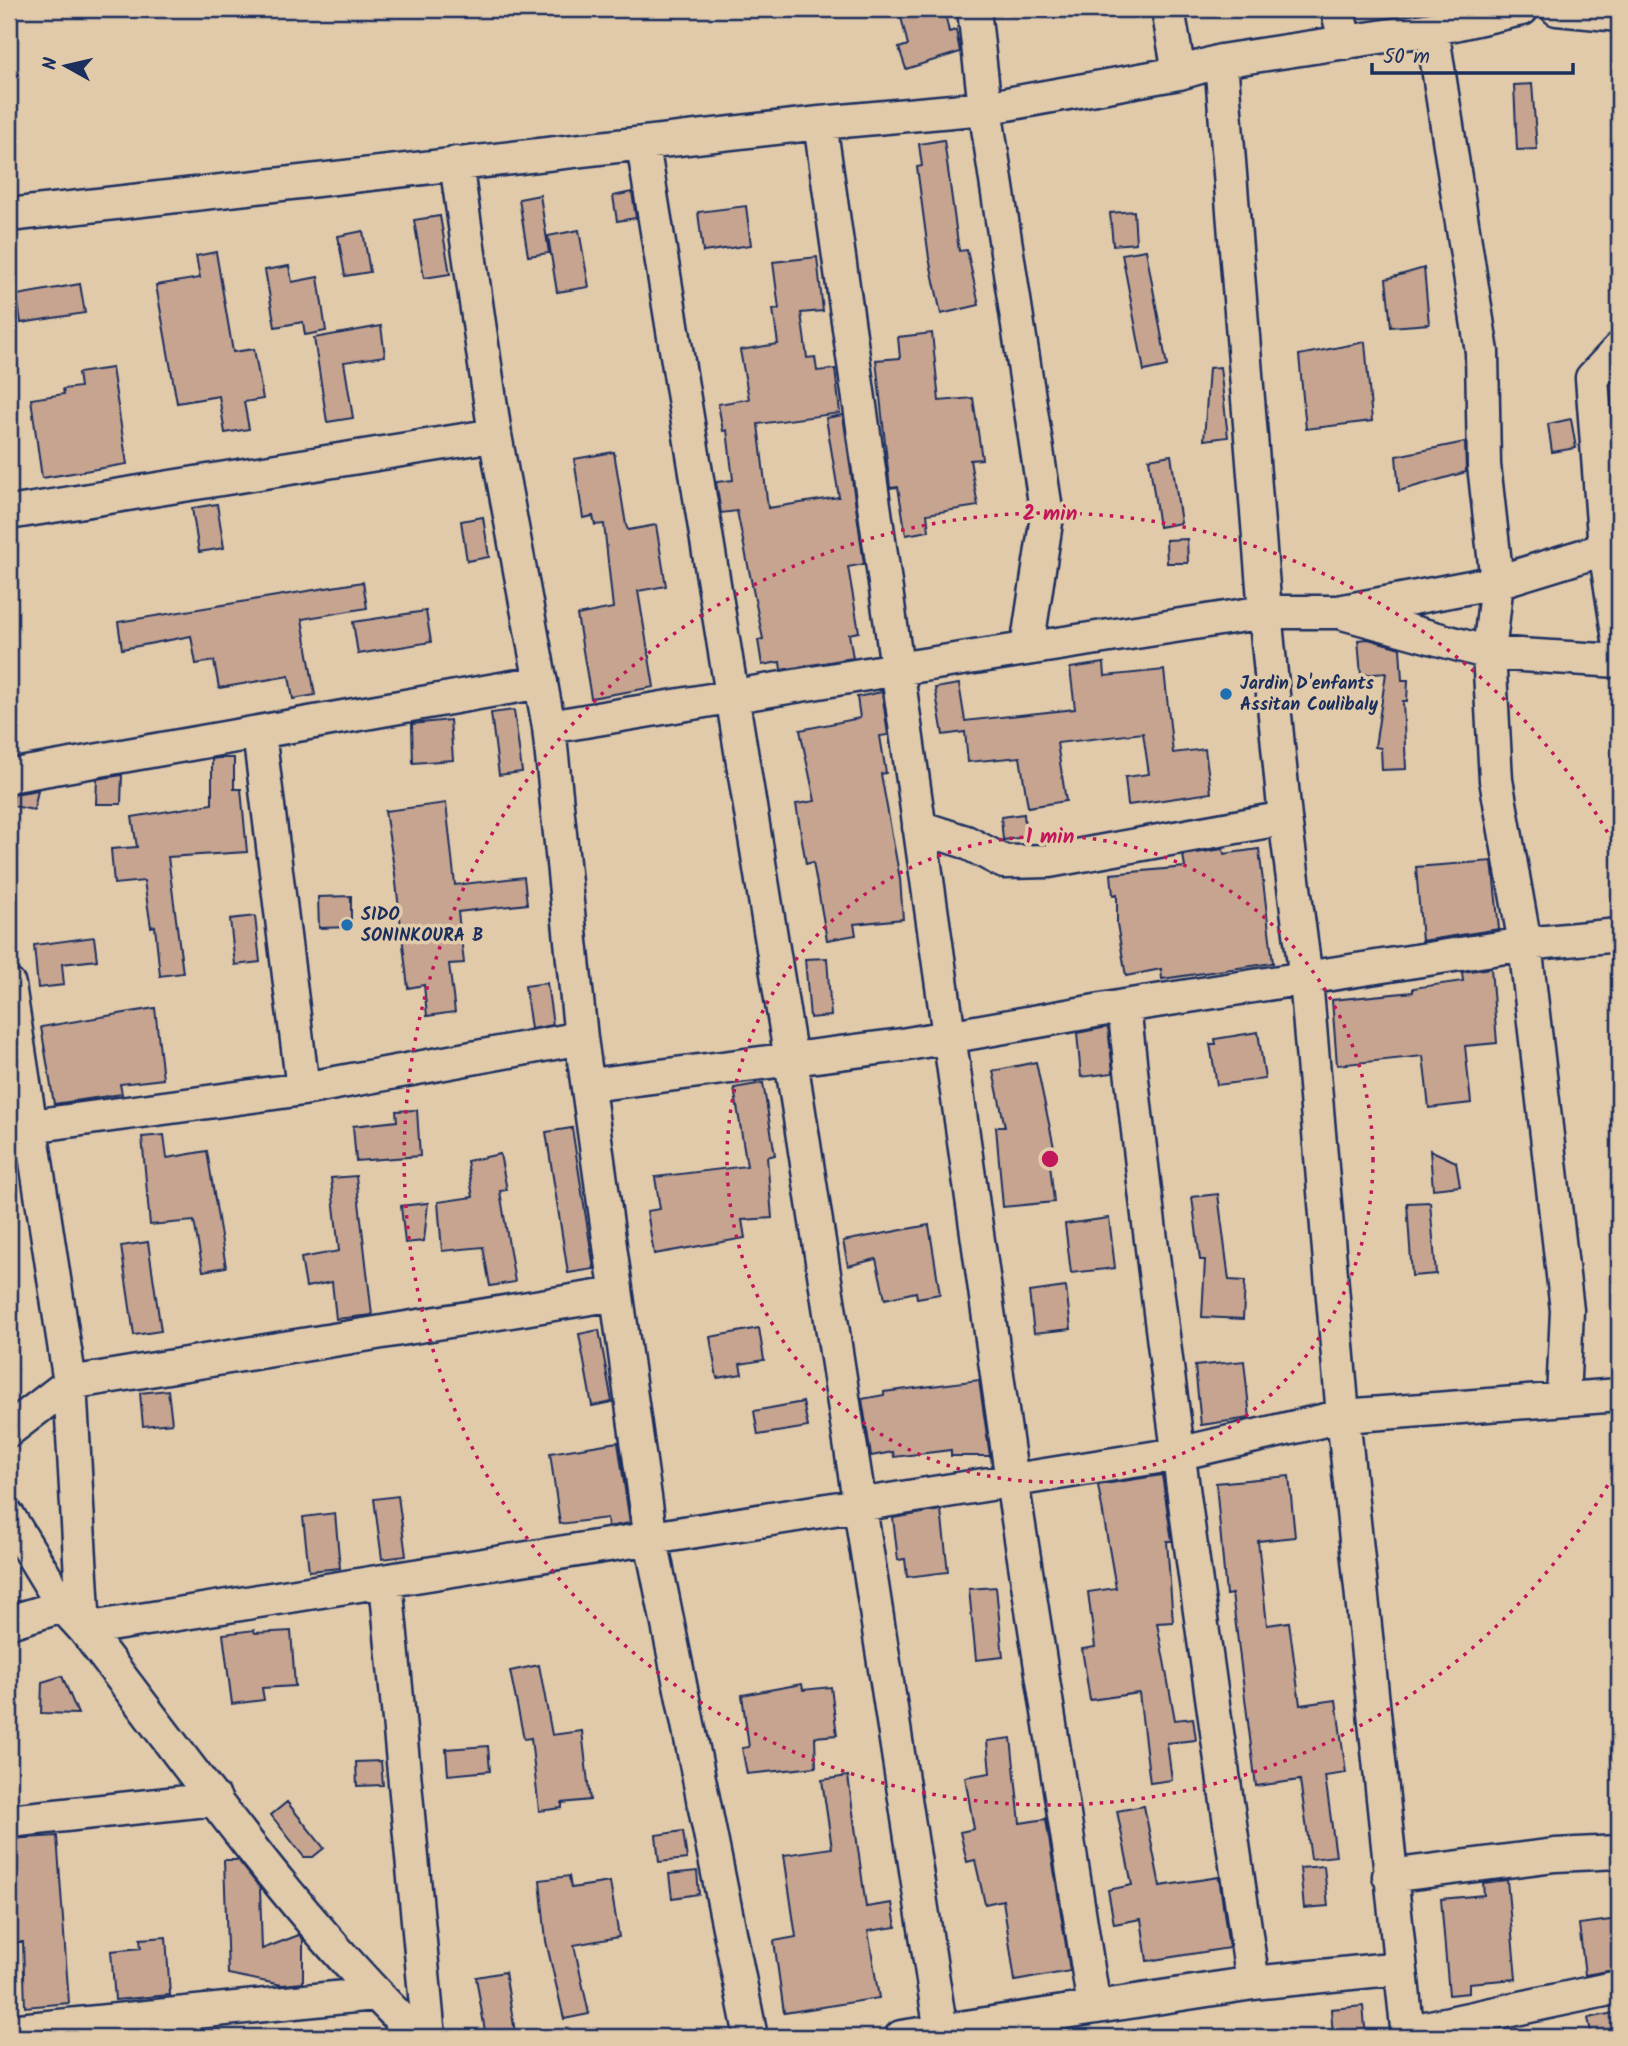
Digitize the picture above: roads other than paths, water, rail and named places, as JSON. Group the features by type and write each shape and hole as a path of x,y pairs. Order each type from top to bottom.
{"street":[{"path":"974,9 985,108 1047,516 1027,648"},
{"path":"1168,9 1179,73"},
{"path":"1337,9 1346,43"},
{"path":"9,215 820,123 985,108 1179,73 1221,61 1432,29 1522,9"},
{"path":"1557,9 1619,15"},
{"path":"1432,29 1482,352 1484,465 1497,582 1489,653 1496,780 1525,944 1567,1310 1563,1399"},
{"path":"1221,61 1265,612 1285,818 1306,979 1343,1416 1407,2035 1619,1987"},
{"path":"820,123 1012,1481 1094,2007"},
{"path":"643,145 791,1060 941,2032"},
{"path":"456,163 495,435 549,727 581,1038 590,1085 615,1294 651,1540 751,2037"},
{"path":"1619,349 1592,378 1605,549 1619,640"},
{"path":"9,513 495,435"},
{"path":"549,727 733,698 897,668 1265,612 1338,612 1497,582 1605,549"},
{"path":"1338,612 1489,653 1619,661"},
{"path":"9,776 541,682"},
{"path":"259,733 303,1089"},
{"path":"919,827 966,842 1004,862 1049,861 1285,818"},
{"path":"590,1085 791,1060 1525,944 1619,935"},
{"path":"9,985 20,1125 70,1383 74,1618"},
{"path":"1124,1006 1144,1197 1177,1454 1253,1983"},
{"path":"20,1125 303,1089 581,1038"},
{"path":"9,1430 70,1383 615,1294"},
{"path":"9,1622 74,1618 386,1583 1177,1454 1343,1416 1619,1395"},
{"path":"9,1517 74,1618 215,1799 374,1994 419,2037"},
{"path":"386,1583 429,2037"},
{"path":"9,1821 215,1799"},
{"path":"1389,1876 1555,1855 1619,1852"},
{"path":"901,2037 1253,1983 1400,1968"},
{"path":"9,2031 374,1994"}],"place":[{"name":"Jardin D'enfants Assitan Coulibaly","path":"1226,694"},
{"name":"SIDO SONINKOURA B","path":"347,925"}]}
